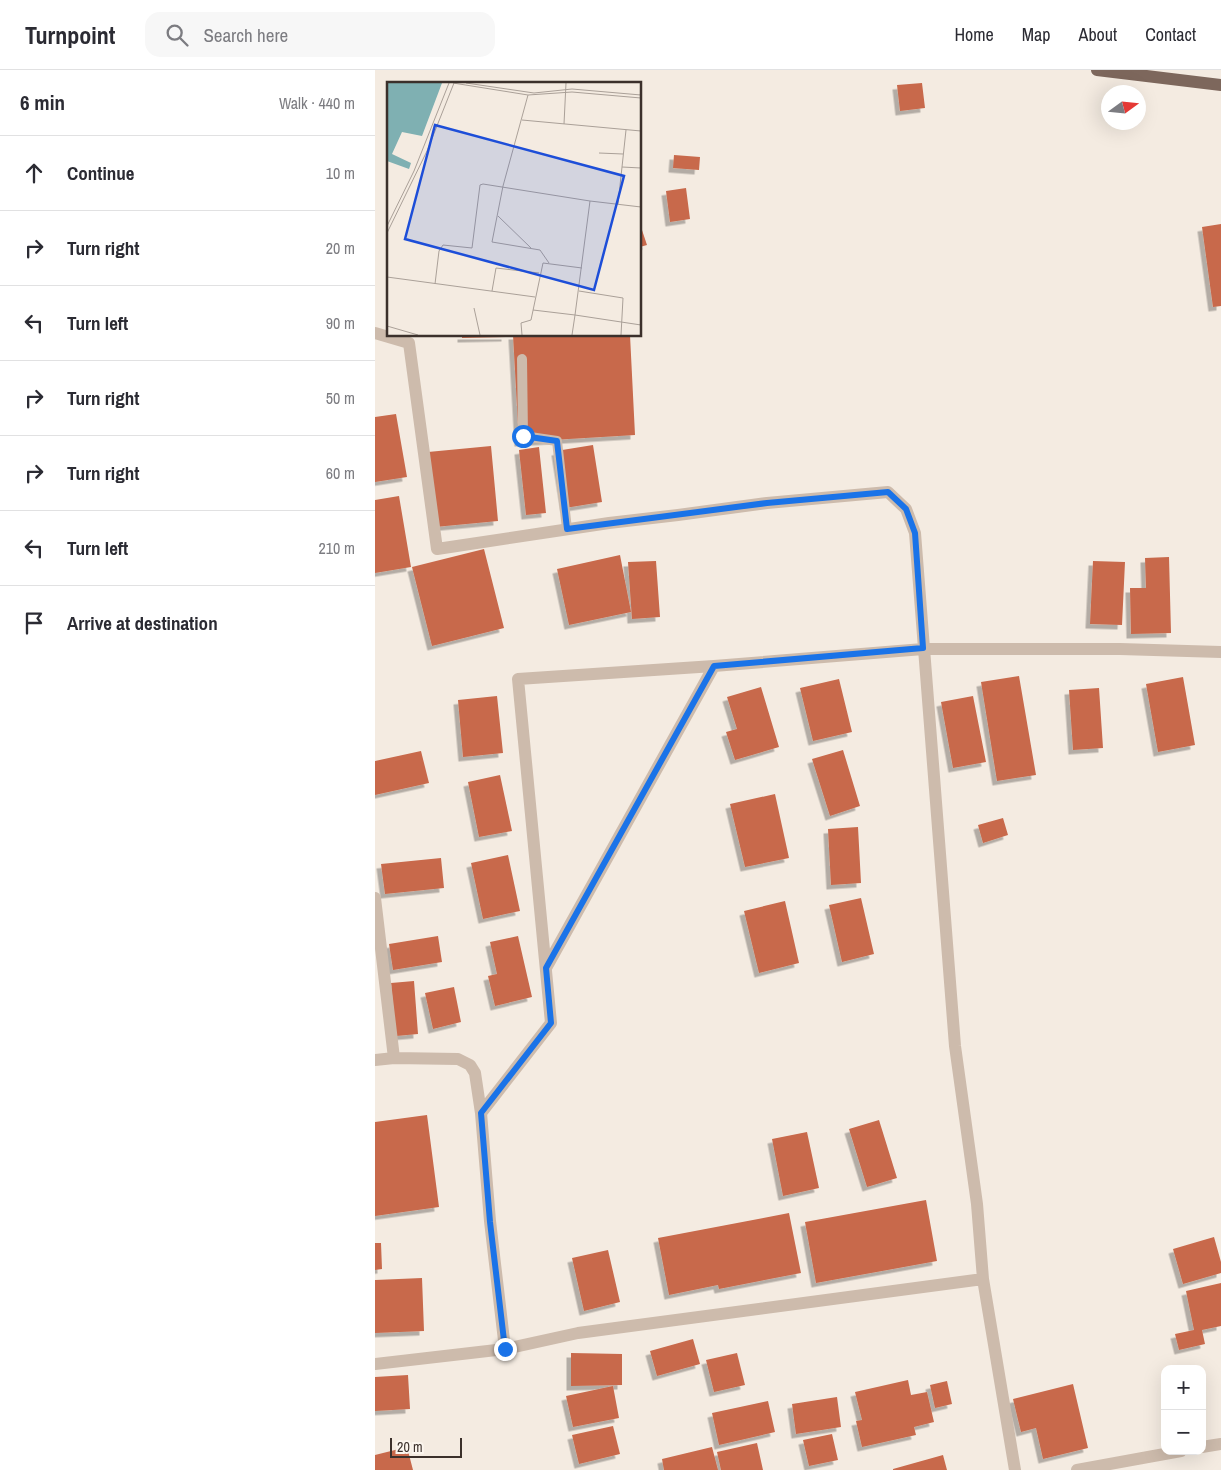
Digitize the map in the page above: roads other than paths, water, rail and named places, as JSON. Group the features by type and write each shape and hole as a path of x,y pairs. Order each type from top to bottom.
{"main road":[{"path":"1097,70 1221,85"}],"street":[{"path":"375,333 409,343 437,549 567,529 767,503 888,492 906,509 915,533 955,1046 977,1204 983,1279 1015,1470"},
{"path":"481,1113 551,1023 518,679 714,666 923,648 1120,649 1221,652"},
{"path":"546,968 714,666"},
{"path":"375,898 394,1058"},
{"path":"375,1060 394,1058 458,1059 470,1065 475,1072 481,1113 490,1222 505,1349"},
{"path":"375,1364 505,1349 578,1333 983,1279"},
{"path":"1206,1446 1221,1444"},
{"path":"1077,1470 1161,1455"}],"lane":[{"path":"522,359 523,436 557,441 567,529"}]}
